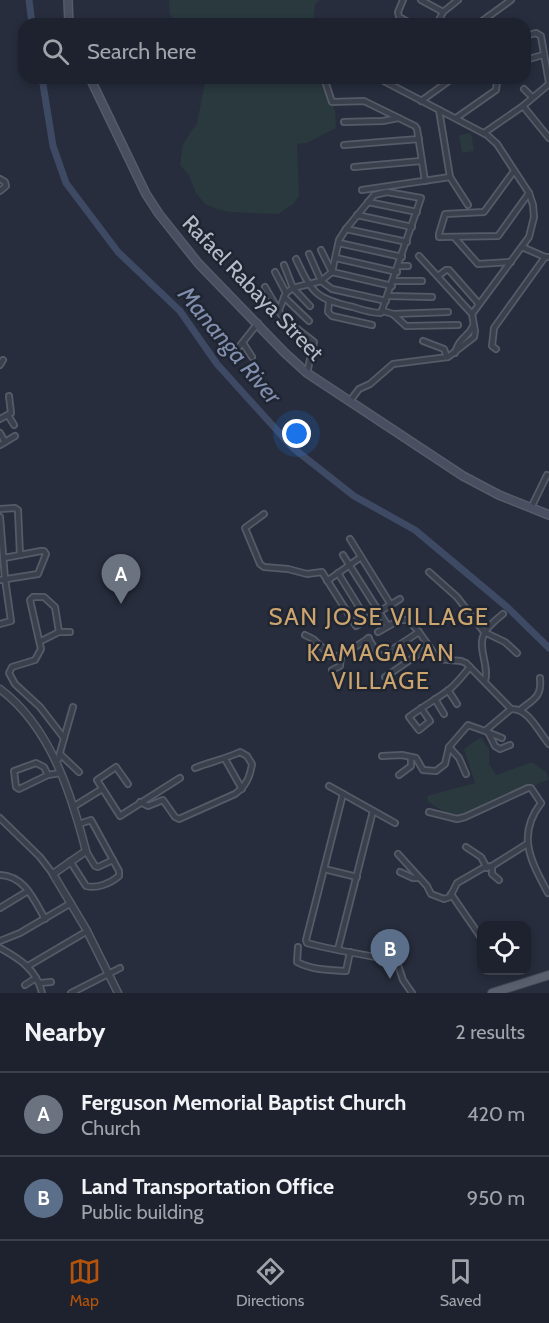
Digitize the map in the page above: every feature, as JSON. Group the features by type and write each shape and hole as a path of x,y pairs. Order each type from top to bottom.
{"main road":[{"path":"68,0 69,18"},
{"name":"Rafael Rabaya Street","path":"93,84 146,194 159,214 198,263 285,353 307,373 463,476 499,495 549,515"},
{"path":"492,993 505,991 549,975"}],"street":[{"path":"401,18 398,12 403,0"},
{"path":"421,0 442,12"},
{"path":"440,18 442,12 458,0"},
{"path":"486,18 511,0"},
{"path":"484,133 523,106 549,83 541,36 539,33 531,35"},
{"path":"531,58 543,55"},
{"path":"326,84 332,102 361,101 415,126 425,181"},
{"path":"395,84 421,101 484,133 497,144 529,193 533,205 532,229 522,247 472,314"},
{"path":"421,101 445,84"},
{"path":"456,118 496,90 497,84"},
{"path":"524,88 532,97"},
{"path":"523,106 549,138"},
{"path":"383,121 384,110"},
{"path":"439,110 450,177 475,213"},
{"path":"344,122 383,121 398,118"},
{"path":"344,145 418,139"},
{"path":"354,167 421,161"},
{"path":"514,171 484,212 448,212 444,216 440,237 498,236 529,193"},
{"path":"362,190 450,177"},
{"path":"0,179 5,182 6,186 0,191"},
{"path":"279,310 285,295 293,288 321,281 332,272 339,243 346,229 374,195 387,192 421,198 383,311"},
{"path":"368,202 417,212"},
{"path":"465,212 468,205"},
{"path":"357,215 412,227"},
{"path":"346,229 407,242"},
{"path":"455,238 479,265 511,262"},
{"path":"339,243 402,257"},
{"path":"495,349 492,346 494,328 547,257 522,247"},
{"path":"321,250 332,272"},
{"path":"309,254 321,281 332,289 387,299 432,297"},
{"path":"350,401 359,389 370,384 393,364 447,357 467,344 475,334 472,314 419,256"},
{"path":"336,258 398,269 408,266"},
{"path":"296,259 308,284 318,295 330,302 379,313 383,311 393,314 448,312"},
{"path":"284,266 293,288 310,306"},
{"path":"438,276 449,270 479,304"},
{"path":"275,272 285,295 309,321"},
{"path":"332,272 393,284 422,281"},
{"path":"265,287 283,318 314,342 307,373"},
{"path":"330,302 328,312 332,316 372,325"},
{"path":"393,314 406,326 458,325"},
{"path":"252,357 241,345 245,336 258,323"},
{"path":"455,353 462,338 470,332 474,324"},
{"path":"462,338 467,344"},
{"path":"423,341 444,349 447,357"},
{"path":"0,419 11,413 9,396"},
{"path":"8,415 14,425"},
{"path":"0,433 2,443 15,436"},
{"path":"531,508 548,475"},
{"path":"0,509 15,508 18,510 20,555"},
{"path":"264,514 245,528 260,564 264,567 288,569 307,574 322,572 354,624 358,626 399,599"},
{"path":"0,517 4,558 2,579 11,621 0,624"},
{"path":"350,539 392,605"},
{"path":"2,579 38,574 46,554 41,551 4,558"},
{"path":"343,555 388,626"},
{"path":"327,581 361,557"},
{"path":"429,572 457,597 484,632 506,642 517,653"},
{"path":"338,573 367,620"},
{"path":"59,632 54,607 50,601 44,597 33,597 30,600 31,608 41,650 35,660 12,667 9,674 15,684 40,707 64,738"},
{"path":"485,681 486,668 482,651 484,632 503,614"},
{"path":"378,632 399,620 411,623 438,660 461,661 470,667 511,709 520,710 528,716 549,744"},
{"path":"40,641 59,632 70,632"},
{"path":"304,635 318,643 330,656 341,656 368,638 379,655 384,655 419,632"},
{"path":"385,677 429,647"},
{"path":"332,670 340,666 341,656"},
{"path":"403,724 410,719 409,717 448,690 470,667"},
{"path":"520,710 539,695 540,678"},
{"path":"0,689 17,702 28,715 58,759 79,771"},
{"path":"448,690 457,705"},
{"path":"435,699 444,714"},
{"path":"73,707 58,759 60,773 79,824 86,851 95,866 98,867 112,860"},
{"path":"410,719 419,730 430,721 421,708"},
{"path":"487,732 511,709"},
{"path":"382,756 402,754 416,758 423,770 436,771 445,764 449,747 468,725 502,738"},
{"path":"487,732 495,746 500,749 510,745"},
{"path":"449,747 459,758 466,774"},
{"path":"140,802 148,806 163,800 179,819 242,789 250,776 252,764 247,756 240,752 195,768"},
{"path":"399,775 411,766 411,757"},
{"path":"225,759 242,789"},
{"path":"48,775 44,767 36,763 14,771 16,787 20,789 48,775 60,773"},
{"path":"128,784 116,767 97,780 120,816 180,778"},
{"path":"329,786 395,823"},
{"path":"73,807 102,789"},
{"path":"429,812 457,819 528,789 531,789 541,803"},
{"path":"343,794 307,943 393,961 398,965 403,980 412,993"},
{"path":"541,803 548,803"},
{"path":"541,803 534,812 527,829 528,844 530,859 548,893"},
{"path":"338,949 373,811"},
{"path":"0,818 40,857 53,874 71,903 118,993"},
{"path":"70,861 86,886 95,887 119,876 119,871 91,820 79,824"},
{"path":"398,854 434,897 444,899 451,894 457,883 528,844"},
{"path":"466,847 481,857 492,874 499,880"},
{"path":"53,874 86,851"},
{"path":"324,869 357,877"},
{"path":"400,873 418,878"},
{"path":"0,875 13,877 23,882 45,919"},
{"path":"0,908 28,891"},
{"path":"451,894 477,932"},
{"path":"0,941 21,933 71,903"},
{"path":"28,966 84,933"},
{"path":"298,947 297,962 324,970 346,971 350,952"},
{"path":"0,948 28,966 40,983 42,993"},
{"path":"71,993 120,968"},
{"path":"24,984 36,978"},
{"path":"40,983 51,982"}],"shaded area":[{"path":"169,0 320,0 315,4 314,18 172,18"},
{"path":"205,84 324,84 335,111 336,128 307,143 297,144 299,196 293,204 278,214 229,212 205,204 196,193 189,175 180,165 183,144 197,123"},
{"path":"471,133 474,151 462,153 459,135"},
{"path":"481,737 489,749 489,764 496,775 532,762 546,772 549,779 458,820 428,802 427,796 475,783 464,749"}],"waterway":[{"name":"Mananga River","path":"29,0 31,18"},
{"name":"Mananga River","path":"43,84 53,146 66,183 118,252 180,311 217,364 293,448 354,496 415,530 507,607 549,648"}],"place":[{"name":"Ferguson Memorial Baptist Church","path":"121,604"},
{"name":"Land Transportation Office","path":"390,979"}],"district":[{"name":"SAN JOSE VILLAGE","path":"379,616"},
{"name":"KAMAGAYAN VILLAGE","path":"381,666"}]}
